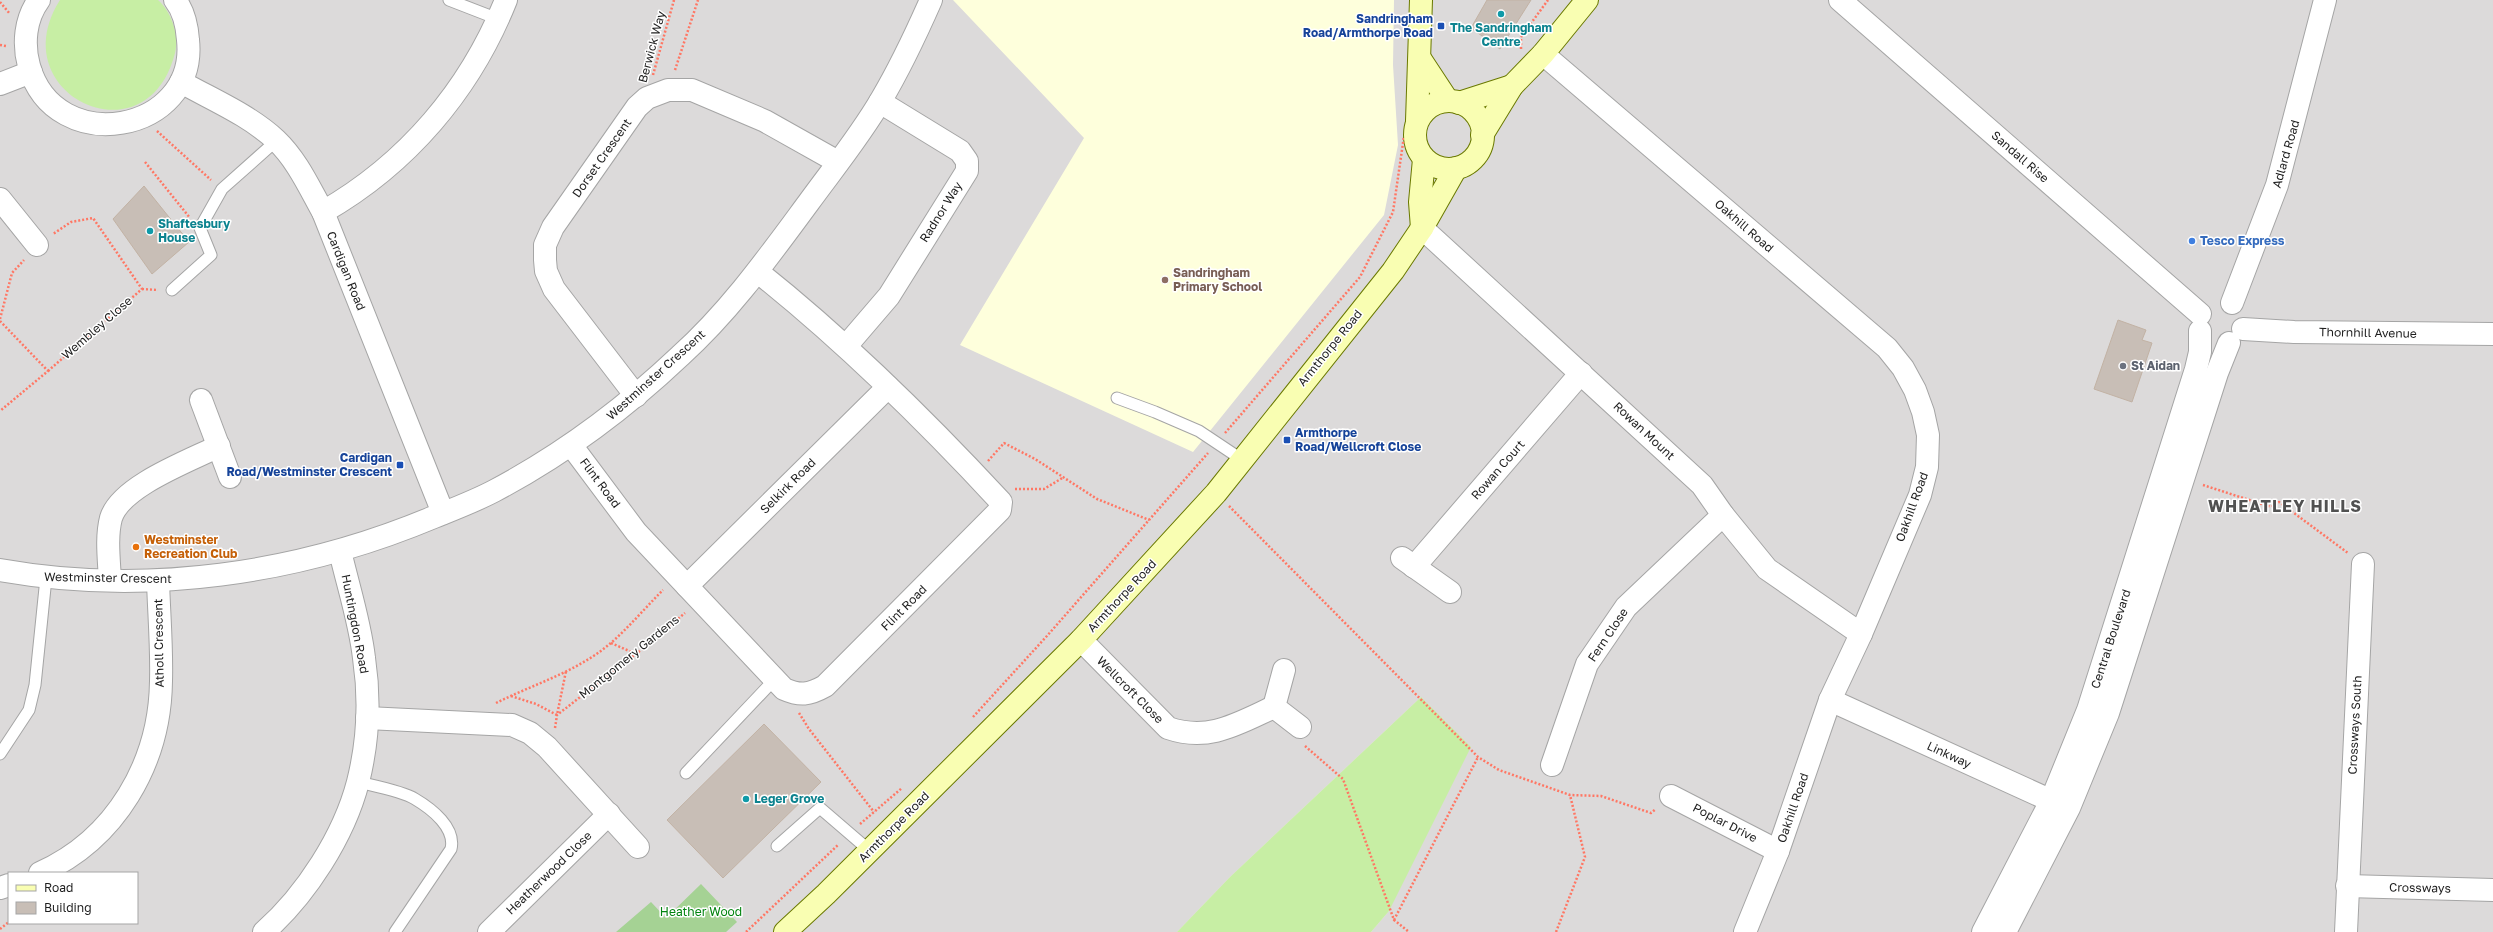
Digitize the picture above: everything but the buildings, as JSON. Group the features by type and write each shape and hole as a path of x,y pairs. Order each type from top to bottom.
{"street":[{"path":"39,0 32,10 24,47 34,82 46,99 67,116 90,124 114,126 143,117 173,96 181,82 190,55 187,25 175,0"},
{"name":"Westminster Crescent","path":"0,570 46,578 158,581 264,569 340,551 394,534 492,492 571,445 636,396 683,354 758,272 880,102 912,44 931,0"},
{"path":"1421,0 1421,60 1411,127 1415,135 1418,149 1424,159 1442,168 1456,168 1471,160 1480,148 1482,135 1478,118 1471,109 1454,102 1421,60"},
{"path":"1482,135 1516,82 1543,54 1587,0"},
{"name":"Sandall Rise","path":"1840,0 2200,323"},
{"name":"Adlard Road","path":"2232,303 2279,179 2325,0"},
{"path":"322,212 379,175 408,149 450,100 475,64 502,9"},
{"name":"Oakhill Road","path":"1543,54 1887,348 1903,368 1915,390 1928,435 1927,467 1920,495 1861,634 1830,700 1778,850 1745,932"},
{"path":"0,84 31,72"},
{"name":"Cardigan Road","path":"181,82 254,123 276,141 301,172 322,212 443,514"},
{"path":"1411,127 1426,110 1437,103 1454,102 1516,82"},
{"name":"Dorset Crescent","path":"636,396 554,289 546,272 545,245 553,227 637,107 647,98 668,90 692,90 765,121 838,162"},
{"name":"Radnor Way","path":"847,345 889,296 967,171 968,161 960,151 880,102"},
{"path":"1422,228 1420,202 1424,159"},
{"name":"Armthorpe Road","path":"785,932 870,851 1081,640 1216,493 1241,459 1393,271 1422,228 1456,168"},
{"path":"0,199 37,245"},
{"name":"Rowan Mount","path":"1422,228 1702,485 1723,515 1767,569 1861,634"},
{"name":"Flint Road","path":"571,445 636,532 779,684 796,694 805,695 825,686 1000,510 1001,502 940,436 888,387 847,345 758,272"},
{"path":"2219,300 2232,303 2243,316 2236,336 2218,345 2206,340 2200,323 2210,302 2219,300"},
{"name":"Central Boulevard","path":"2139,584 2200,352 2200,323"},
{"name":"Thornhill Avenue","path":"2236,336 2294,332 2493,334"},
{"name":"Central Boulevard","path":"2005,932 2060,804 2088,710 2183,478 2217,373 2236,336"},
{"name":"Rowan Court","path":"1450,592 1408,562 1581,373"},
{"name":"Selkirk Road","path":"688,587 888,387"},
{"path":"201,400 230,477"},
{"path":"110,580 109,537 111,518 119,504 133,489 219,446"},
{"name":"Fern Close","path":"1552,765 1587,664 1626,607 1723,515"},
{"name":"Huntingdon Road","path":"264,932 301,893 318,868 339,830 358,782 367,718 364,656 340,551"},
{"name":"Crossways South","path":"2346,932 2363,564"},
{"name":"Atholl Crescent","path":"42,872 76,852 108,825 134,789 148,758 156,729 161,682 158,581"},
{"name":"Wellcroft Close","path":"1081,640 1168,728 1184,733 1201,734 1232,726 1274,707"},
{"path":"1284,670 1274,707 1300,727"},
{"name":"Linkway","path":"1830,700 2060,804"},
{"path":"367,718 512,725 530,733 547,747 638,847"},
{"name":"Poplar Drive","path":"1671,796 1778,850"},
{"name":"Central Boulevard","path":"1983,932 2060,804"},
{"name":"Heatherwood Close","path":"489,932 609,814"},
{"name":"Crossways","path":"2347,886 2493,890"}],"lane":[{"path":"449,0 502,9"},
{"path":"172,290 211,255 200,228 222,190 276,141"},
{"path":"1117,398 1199,431 1241,459"},
{"path":"0,754 29,710 35,685 46,578"},
{"path":"686,773 779,684"},
{"path":"358,782 415,798 444,822 453,841 451,849 396,932"},
{"path":"777,846 820,808 870,851"}],"path":[{"name":"Berwick Way","path":"647,98 674,0"},
{"path":"668,90 698,0"},
{"path":"1516,82 1521,37 1548,0"},
{"path":"143,117 167,143 222,190"},
{"path":"967,723 1217,443 1360,277 1393,212 1404,148 1411,127"},
{"path":"145,162 200,228"},
{"name":"Wembley Close","path":"0,412 48,371 142,289 93,218 71,222 37,245 12,273 0,320 48,371"},
{"path":"1064,477 1044,488 983,482 1004,443 1064,477 1097,499 1149,520"},
{"path":"2183,478 2270,507 2279,502 2363,564"},
{"path":"1216,493 1478,757 1498,770 1570,795 1601,796 1651,813 1671,796"},
{"name":"Montgomery Gardens","path":"491,705 566,671 611,643 688,587"},
{"name":"Montgomery Gardens","path":"557,714 636,654 688,587"},
{"path":"611,643 636,654"},
{"name":"Montgomery Gardens","path":"530,733 555,730 566,671"},
{"path":"779,684 809,729 874,812"},
{"path":"510,696 536,704 557,714"},
{"path":"1300,727 1302,742 1343,779 1394,920 1409,932"},
{"path":"1394,920 1478,757"},
{"path":"746,932 850,834 908,782"},
{"path":"1556,932 1585,857 1570,795"},
{"path":"0,929 8,923"}],"shaded area":[{"path":"0,0 2493,0 2493,932 1371,932 1389,911 1421,697 1230,877 1177,932 0,932"},
{"name":"Sandringham Primary School","path":"953,0 1394,0 1393,65 1398,145 1384,215 1193,452 960,345 1084,138"}],"green space":[{"path":"60,0 158,0 163,5 170,17 176,39 175,53 160,86 137,105 110,110 84,103 63,87 49,64 47,34"},
{"path":"1421,697 1471,747 1389,911 1371,932 1177,932 1230,877"},
{"name":"Heather Wood","path":"701,884 737,922 726,932 616,932 651,902 666,918"}],"place":[{"name":"The Sandringham Centre","path":"1501,14"},
{"name":"Sandringham Road/Armthorpe Road","path":"1441,26"},
{"name":"Shaftesbury House","path":"150,231"},
{"name":"Tesco Express","path":"2192,241"},
{"name":"Sandringham Primary School","path":"1165,280"},
{"name":"St Aidan","path":"2123,366"},
{"name":"Armthorpe Road/Wellcroft Close","path":"1287,440"},
{"name":"Cardigan Road/Westminster Crescent","path":"400,465"},
{"name":"Westminster Recreation Club","path":"136,547"},
{"name":"Leger Grove","path":"746,799"}],"district":[{"name":"WHEATLEY HILLS","path":"2285,506"}]}
